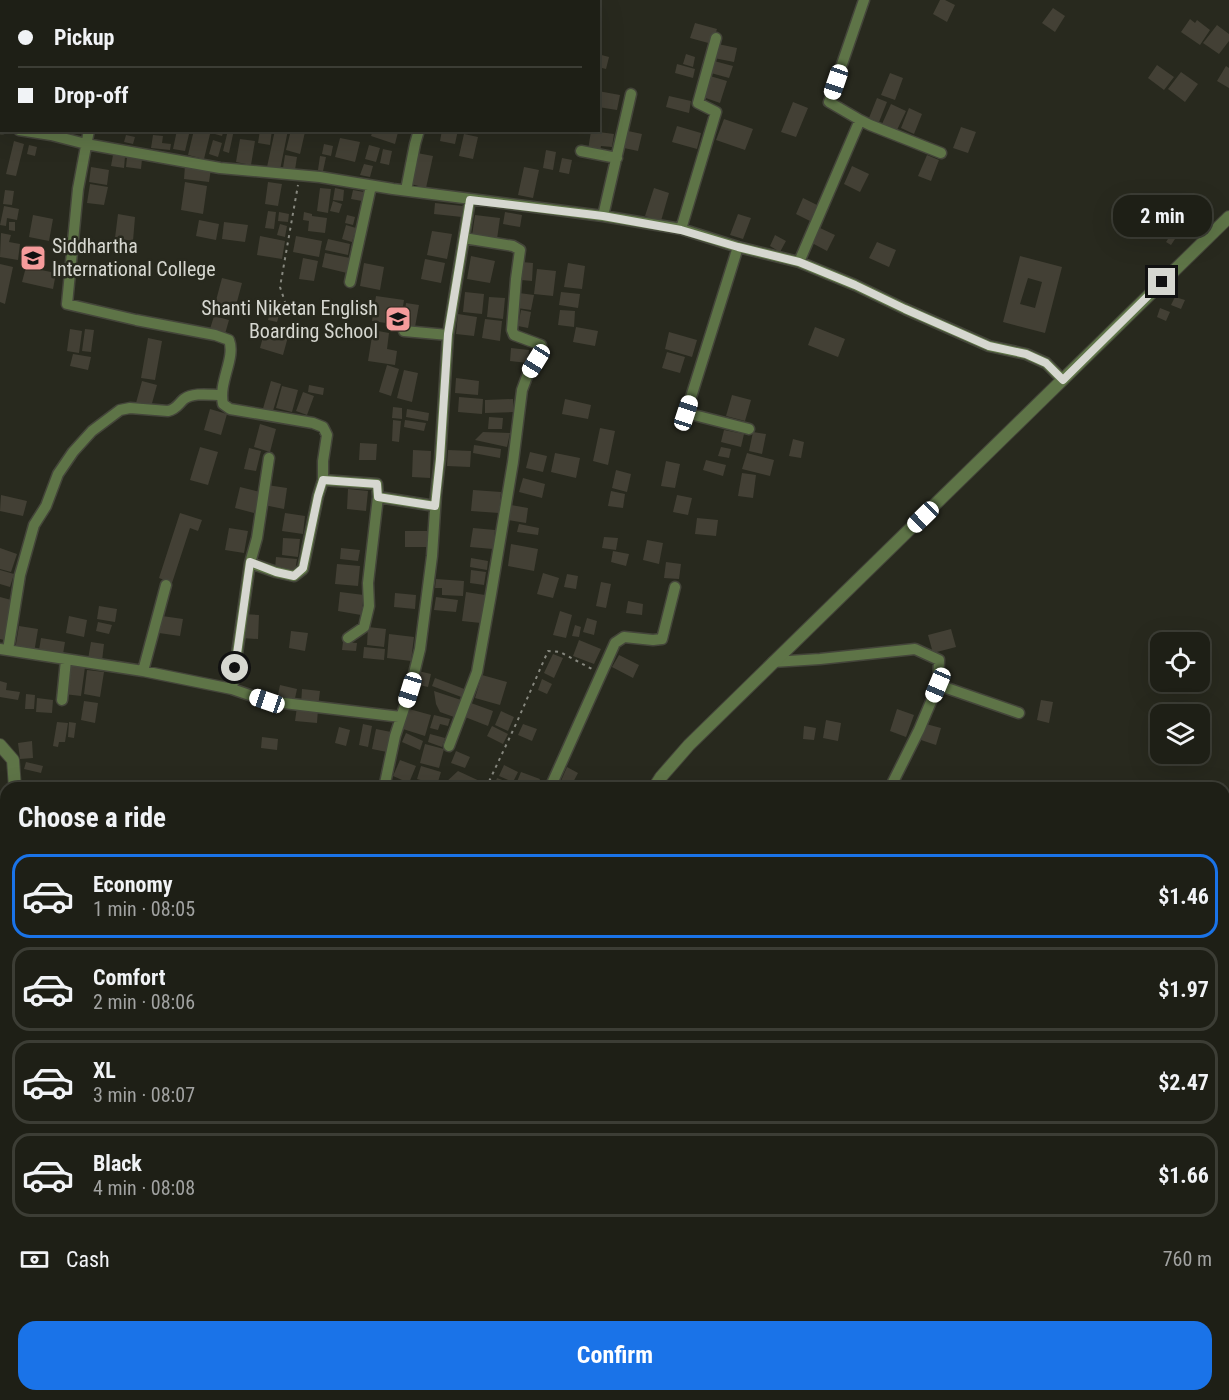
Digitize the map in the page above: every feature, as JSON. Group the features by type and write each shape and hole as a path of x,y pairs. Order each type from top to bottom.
{"street":[{"path":"864,0 829,102 870,125 941,153"},
{"path":"681,230 716,112 698,103 716,38"},
{"path":"603,216 631,94"},
{"path":"799,262 860,120"},
{"path":"32,132 220,168 320,177 470,200 603,216 681,230 799,262 989,346 1026,354 1046,363 1063,380"},
{"path":"89,132 78,189 67,304 216,335 229,340 232,348 221,395 223,404 230,409 312,423 323,427 327,435 323,480 303,568 294,576 250,562"},
{"path":"406,190 419,132"},
{"path":"581,151 617,158"},
{"path":"350,282 371,186"},
{"path":"385,782 395,736 420,649 432,556 448,334 470,200"},
{"path":"658,782 689,745 1229,217"},
{"path":"449,746 477,672 495,572 522,390 529,371 542,350 541,345 514,335 512,330 520,250 513,246 464,238"},
{"path":"738,247 686,413 749,429"},
{"path":"404,331 448,334"},
{"path":"221,395 190,396 174,410 168,411 130,408 120,410 92,431 73,452 58,474 46,506 34,525 20,575 4,649 143,671 232,689 267,701 401,717"},
{"path":"232,689 250,562 257,538 269,458"},
{"path":"323,480 377,484 378,497 368,583 369,606 364,627 348,638"},
{"path":"378,497 435,506"},
{"path":"143,671 166,585"},
{"path":"553,782 615,643 624,637 662,639 675,587"},
{"path":"773,662 915,649 939,660 938,685 893,782"},
{"path":"62,700 66,660"},
{"path":"938,685 1018,713"},
{"path":"0,746 13,760 15,782"}],"path":[{"path":"288,312 280,287 300,175"},
{"path":"489,782 548,651 560,652 601,674"}],"building":[{"path":"940,0 955,5 947,22 933,14"},
{"path":"1053,8 1065,16 1055,32 1042,23"},
{"path":"1190,19 1195,23 1197,20 1210,30 1200,45 1181,32"},
{"path":"695,23 717,29 712,44 690,38"},
{"path":"1217,25 1229,34 1229,41 1219,54 1203,43"},
{"path":"718,44 737,48 734,62 714,58"},
{"path":"686,54 695,57 693,67 683,64"},
{"path":"600,55 609,57 606,69 600,68"},
{"path":"714,61 733,66 729,78 711,73"},
{"path":"677,64 695,69 693,78 675,73"},
{"path":"1157,65 1174,77 1164,90 1148,78"},
{"path":"1226,66 1229,68 1229,88 1217,81"},
{"path":"1181,72 1198,84 1185,102 1168,89"},
{"path":"890,73 903,78 895,100 881,95"},
{"path":"710,76 727,81 720,103 703,97"},
{"path":"600,91 620,95 617,110 600,107"},
{"path":"669,96 691,101 689,113 666,107"},
{"path":"877,98 887,102 879,122 869,118"},
{"path":"793,102 808,108 796,137 781,132"},
{"path":"891,104 906,111 897,130 882,124"},
{"path":"909,108 922,114 914,134 901,128"},
{"path":"724,119 753,129 745,150 716,140"},
{"path":"677,126 701,133 697,149 672,142"},
{"path":"961,127 976,132 968,153 953,148"},
{"path":"628,131 642,134 638,151 624,148"},
{"path":"177,132 190,132 185,151 173,149"},
{"path":"194,132 211,132 204,159 188,155"},
{"path":"216,132 223,132 222,136 215,134"},
{"path":"228,132 234,132 229,153 223,151"},
{"path":"260,132 272,132 270,145 258,143"},
{"path":"275,132 288,132 280,170 267,167"},
{"path":"290,132 305,132 300,154 286,150"},
{"path":"372,132 398,132 395,144 371,136"},
{"path":"442,132 458,132 455,144 440,141"},
{"path":"591,132 614,134 612,147 601,146 600,152 588,150"},
{"path":"464,134 478,137 473,159 459,156"},
{"path":"126,135 135,137 133,144 124,142"},
{"path":"153,135 163,136 162,143 171,144 170,150 151,148"},
{"path":"340,138 360,142 355,162 335,157"},
{"path":"240,139 255,141 251,165 236,162"},
{"path":"213,140 222,143 218,157 209,154"},
{"path":"14,141 24,144 16,176 6,174"},
{"path":"324,144 333,146 331,156 322,154"},
{"path":"29,145 37,147 35,156 27,154"},
{"path":"369,145 380,148 376,162 365,159"},
{"path":"383,149 392,151 389,165 380,163"},
{"path":"546,150 556,152 553,170 543,168"},
{"path":"417,153 433,156 426,188 411,184"},
{"path":"113,155 125,157 124,168 111,166"},
{"path":"285,155 297,157 295,170 283,168"},
{"path":"927,155 939,160 931,181 918,176"},
{"path":"320,156 326,157 323,171 318,170"},
{"path":"127,157 142,159 141,169 126,167"},
{"path":"562,158 572,160 569,174 559,172"},
{"path":"364,164 373,166 370,177 360,175"},
{"path":"185,166 211,169 209,182 184,179"},
{"path":"852,166 869,174 860,192 844,184"},
{"path":"91,167 109,170 107,185 89,182"},
{"path":"524,167 539,170 533,198 518,195"},
{"path":"185,182 207,186 203,214 181,210"},
{"path":"268,182 282,184 278,206 265,204"},
{"path":"90,184 108,187 104,205 87,203"},
{"path":"320,188 331,189 328,213 317,211"},
{"path":"335,188 344,190 343,201 333,200"},
{"path":"654,188 669,193 661,221 645,216"},
{"path":"5,190 14,191 12,205 3,204"},
{"path":"353,190 364,192 362,201 351,199"},
{"path":"803,198 817,205 810,221 796,214"},
{"path":"333,201 342,204 339,213 330,211"},
{"path":"435,203 463,206 462,217 434,214"},
{"path":"4,206 19,209 17,220 7,218 6,226 0,225"},
{"path":"268,211 276,212 274,229 265,228"},
{"path":"279,212 289,214 288,222 278,221"},
{"path":"304,212 312,216 327,218 325,233 308,231 309,221 303,220"},
{"path":"505,212 522,215 520,227 503,224"},
{"path":"118,214 135,217 133,241 115,238"},
{"path":"738,214 751,218 743,239 730,235"},
{"path":"33,215 53,219 49,241 29,237"},
{"path":"347,215 355,217 353,225 345,223"},
{"path":"475,215 500,218 497,239 472,236"},
{"path":"199,220 219,224 216,240 196,236"},
{"path":"9,222 15,222 15,231 9,230"},
{"path":"224,222 248,225 245,242 222,239"},
{"path":"280,224 287,226 285,237 277,235"},
{"path":"346,225 356,228 352,242 342,239"},
{"path":"820,228 835,235 827,251 812,243"},
{"path":"432,231 452,234 447,259 427,255"},
{"path":"1,233 11,235 9,242 20,244 18,260 0,257"},
{"path":"1172,233 1177,236 1171,245 1166,242"},
{"path":"775,235 786,241 780,252 770,246"},
{"path":"260,236 285,241 282,259 257,255"},
{"path":"296,236 322,241 319,257 293,252"},
{"path":"328,239 350,244 348,255 325,250"},
{"path":"877,242 896,250 889,267 869,258"},
{"path":"325,253 350,258 347,273 322,267"},
{"path":"471,256 495,261 490,283 467,279"},
{"path":"1020,256 1062,267 1045,333 1003,322","holes":["1028,278 1042,282 1035,308 1020,304"]},
{"path":"303,258 318,261 314,281 299,279"},
{"path":"425,259 445,263 441,283 421,279"},
{"path":"522,262 533,263 532,281 521,280"},
{"path":"364,263 384,267 380,290 360,286"},
{"path":"568,263 585,266 582,289 564,287"},
{"path":"0,264 13,267 5,304 0,302"},
{"path":"26,267 56,273 53,289 22,282"},
{"path":"537,269 556,271 553,296 534,294"},
{"path":"222,278 242,283 234,313 214,308"},
{"path":"465,292 484,294 482,314 463,312"},
{"path":"561,292 580,294 578,308 559,305"},
{"path":"519,293 534,295 531,310 517,308"},
{"path":"376,296 404,300 400,325 372,321"},
{"path":"489,297 505,298 503,319 487,317"},
{"path":"1175,297 1185,300 1181,309 1171,305"},
{"path":"273,300 283,302 277,322 268,320"},
{"path":"406,303 419,305 415,327 403,325"},
{"path":"1160,308 1170,312 1166,321 1157,317"},
{"path":"521,310 531,312 528,328 518,326"},
{"path":"560,310 575,311 574,327 558,325"},
{"path":"458,314 477,317 474,336 456,334"},
{"path":"214,316 229,320 225,334 210,329"},
{"path":"485,319 502,321 500,341 482,338"},
{"path":"266,326 289,333 283,355 260,348"},
{"path":"576,327 598,331 595,346 573,342"},
{"path":"815,327 845,339 838,357 808,345"},
{"path":"70,329 82,331 79,353 67,351"},
{"path":"85,329 94,330 91,352 82,351"},
{"path":"373,330 389,333 387,349 397,351 395,365 368,361"},
{"path":"669,332 697,340 692,357 665,349"},
{"path":"148,338 162,341 155,380 141,378"},
{"path":"511,348 529,350 528,363 510,361"},
{"path":"667,352 685,357 680,373 662,368"},
{"path":"73,354 91,357 88,370 70,366"},
{"path":"387,365 399,369 391,396 379,392"},
{"path":"404,370 418,373 412,402 397,398"},
{"path":"456,378 479,381 478,395 455,393"},
{"path":"142,381 157,385 151,407 136,403"},
{"path":"271,381 281,384 272,414 262,412"},
{"path":"309,385 324,388 323,395 308,392"},
{"path":"282,386 298,390 292,412 276,408"},
{"path":"303,392 314,396 307,415 296,411"},
{"path":"732,395 751,400 745,421 726,416"},
{"path":"459,397 483,399 482,414 458,412"},
{"path":"513,399 514,412 485,413 485,400"},
{"path":"565,399 591,405 588,419 562,414"},
{"path":"393,407 402,408 402,419 392,418"},
{"path":"210,409 227,414 221,435 204,430"},
{"path":"407,409 429,413 428,421 406,417"},
{"path":"489,417 503,418 502,429 488,429"},
{"path":"393,420 401,421 399,442 392,441"},
{"path":"405,420 426,423 424,431 404,427"},
{"path":"260,424 276,429 270,452 254,447"},
{"path":"600,428 615,431 608,465 593,461"},
{"path":"724,430 744,434 741,447 721,442"},
{"path":"483,432 510,433 507,447 475,440"},
{"path":"753,432 766,434 762,454 749,451"},
{"path":"793,439 804,442 801,458 789,456"},
{"path":"360,443 377,444 376,460 359,460"},
{"path":"474,445 501,449 500,458 473,453"},
{"path":"200,447 218,452 208,485 190,480"},
{"path":"721,447 731,449 729,458 718,456"},
{"path":"249,448 261,451 256,471 244,469"},
{"path":"413,450 431,451 430,478 412,477"},
{"path":"448,450 471,451 470,467 447,466"},
{"path":"530,452 547,456 543,472 526,468"},
{"path":"555,453 580,458 576,478 551,472"},
{"path":"747,453 774,460 770,476 742,469"},
{"path":"706,460 726,465 723,476 703,470"},
{"path":"666,461 680,464 675,488 661,486"},
{"path":"616,470 631,474 627,492 612,488"},
{"path":"742,473 756,475 753,498 738,496"},
{"path":"523,478 545,484 542,498 519,492"},
{"path":"267,485 287,488 284,509 264,505"},
{"path":"240,487 260,492 254,513 235,508"},
{"path":"348,489 368,491 366,511 347,509"},
{"path":"473,490 501,492 499,513 471,511"},
{"path":"611,491 625,494 623,508 608,506"},
{"path":"1,495 27,501 23,516 0,511"},
{"path":"677,495 692,498 688,515 673,512"},
{"path":"511,505 528,508 526,523 508,520"},
{"path":"180,513 202,520 198,531 190,528 172,583 159,578"},
{"path":"285,513 305,516 303,534 282,531"},
{"path":"697,518 718,520 716,536 695,534"},
{"path":"519,524 539,528 538,535 517,532"},
{"path":"229,528 248,531 244,553 225,550"},
{"path":"473,528 495,530 493,549 470,547"},
{"path":"405,531 427,531 427,547 405,547"},
{"path":"604,537 618,538 616,550 602,548"},
{"path":"283,538 300,539 298,557 282,555"},
{"path":"647,540 663,543 659,564 643,560"},
{"path":"511,544 538,549 534,571 508,566"},
{"path":"0,548 17,554 11,572 0,569"},
{"path":"341,548 360,550 358,561 340,559"},
{"path":"613,551 629,554 626,566 611,562"},
{"path":"276,557 297,559 295,571 275,569"},
{"path":"471,558 488,561 487,570 470,567"},
{"path":"666,562 681,564 679,579 664,578"},
{"path":"337,564 360,566 358,586 335,584"},
{"path":"0,570 14,574 10,587 0,584"},
{"path":"471,570 486,572 484,585 470,583"},
{"path":"543,573 559,578 553,598 537,594"},
{"path":"567,574 578,576 576,589 564,587"},
{"path":"436,579 464,581 463,596 442,595 442,588 435,588"},
{"path":"601,582 611,584 606,608 596,606"},
{"path":"340,592 364,595 361,615 338,611"},
{"path":"466,592 485,595 481,623 462,621"},
{"path":"395,593 416,595 415,609 394,607"},
{"path":"0,597 15,601 4,640 0,639"},
{"path":"436,597 458,600 456,612 434,610"},
{"path":"628,601 643,604 642,615 626,613"},
{"path":"99,606 117,609 115,622 97,619"},
{"path":"560,611 572,615 566,638 553,635"},
{"path":"243,614 259,615 258,639 242,638"},
{"path":"69,616 87,620 84,637 66,633"},
{"path":"162,616 183,619 180,636 159,633"},
{"path":"587,618 597,621 594,635 583,632"},
{"path":"98,622 112,625 109,634 96,631"},
{"path":"575,625 581,627 579,637 572,636"},
{"path":"19,626 38,629 34,653 15,650"},
{"path":"368,627 386,629 384,647 367,645"},
{"path":"951,629 956,647 933,653 928,635"},
{"path":"291,631 308,633 305,651 289,648"},
{"path":"389,634 414,637 411,661 387,658"},
{"path":"41,638 65,642 63,654 39,650"},
{"path":"579,640 601,649 594,664 573,656"},
{"path":"91,642 104,644 102,661 88,659"},
{"path":"343,642 357,643 356,651 342,650"},
{"path":"364,647 385,649 384,660 363,658"},
{"path":"553,654 563,658 554,678 544,673"},
{"path":"619,655 639,665 633,678 612,667"},
{"path":"68,665 85,667 81,696 64,694"},
{"path":"87,670 104,672 100,697 84,694"},
{"path":"418,671 431,674 428,687 415,684"},
{"path":"482,675 507,682 500,705 475,698"},
{"path":"435,678 467,690 464,698 432,686"},
{"path":"542,679 552,684 547,694 538,690"},
{"path":"0,681 7,683 6,690 20,692 18,700 0,697"},
{"path":"280,685 297,689 294,703 277,699"},
{"path":"302,689 320,691 318,707 301,705"},
{"path":"434,691 461,700 454,717 440,712"},
{"path":"26,694 35,695 34,709 25,709"},
{"path":"37,698 53,700 52,713 36,712"},
{"path":"1041,700 1053,702 1049,723 1037,720"},
{"path":"84,701 98,703 95,723 81,720"},
{"path":"471,703 493,711 488,726 465,717"},
{"path":"297,707 318,709 317,723 295,721"},
{"path":"409,709 431,715 425,736 403,729"},
{"path":"897,709 914,715 906,737 890,731"},
{"path":"501,711 514,717 508,731 495,725"},
{"path":"434,715 450,719 448,726 440,724 438,730 430,728"},
{"path":"826,720 841,723 838,741 823,738"},
{"path":"57,722 68,723 65,742 59,742 58,747 53,746"},
{"path":"69,722 76,723 74,738 68,737"},
{"path":"363,724 372,726 368,747 359,745"},
{"path":"523,724 537,729 532,741 518,735"},
{"path":"926,724 941,728 936,745 921,740"},
{"path":"492,726 508,734 503,744 487,736"},
{"path":"804,726 816,728 814,740 803,739"},
{"path":"339,727 350,730 346,746 335,743"},
{"path":"376,729 391,732 387,752 372,749"},
{"path":"406,733 423,741 420,750 402,742"},
{"path":"430,734 445,738 442,747 428,742"},
{"path":"262,737 278,739 277,750 261,748"},
{"path":"32,741 33,758 20,759 18,743"},
{"path":"425,744 444,749 439,768 420,763"},
{"path":"456,751 470,757 465,768 451,763"},
{"path":"400,760 416,766 409,782 393,776"},
{"path":"26,762 43,766 41,773 24,769"},
{"path":"504,765 518,772 513,782 499,776"},
{"path":"421,766 441,772 438,782 417,779"},
{"path":"567,767 578,773 573,782 560,782"},
{"path":"458,771 482,782 446,782"},
{"path":"521,772 540,779 539,782 517,782"},
{"path":"497,778 508,782 496,782"}],"place":[{"name":"Siddhartha International College","path":"33,258"},
{"name":"Shanti Niketan English Boarding School","path":"398,319"}],"route":[{"path":"235,668 250,562 294,576 303,568 323,480 377,484 378,497 435,506 448,334 470,200 603,216 681,230 799,262 989,346 1026,354 1046,363 1063,380 1162,282"}]}
